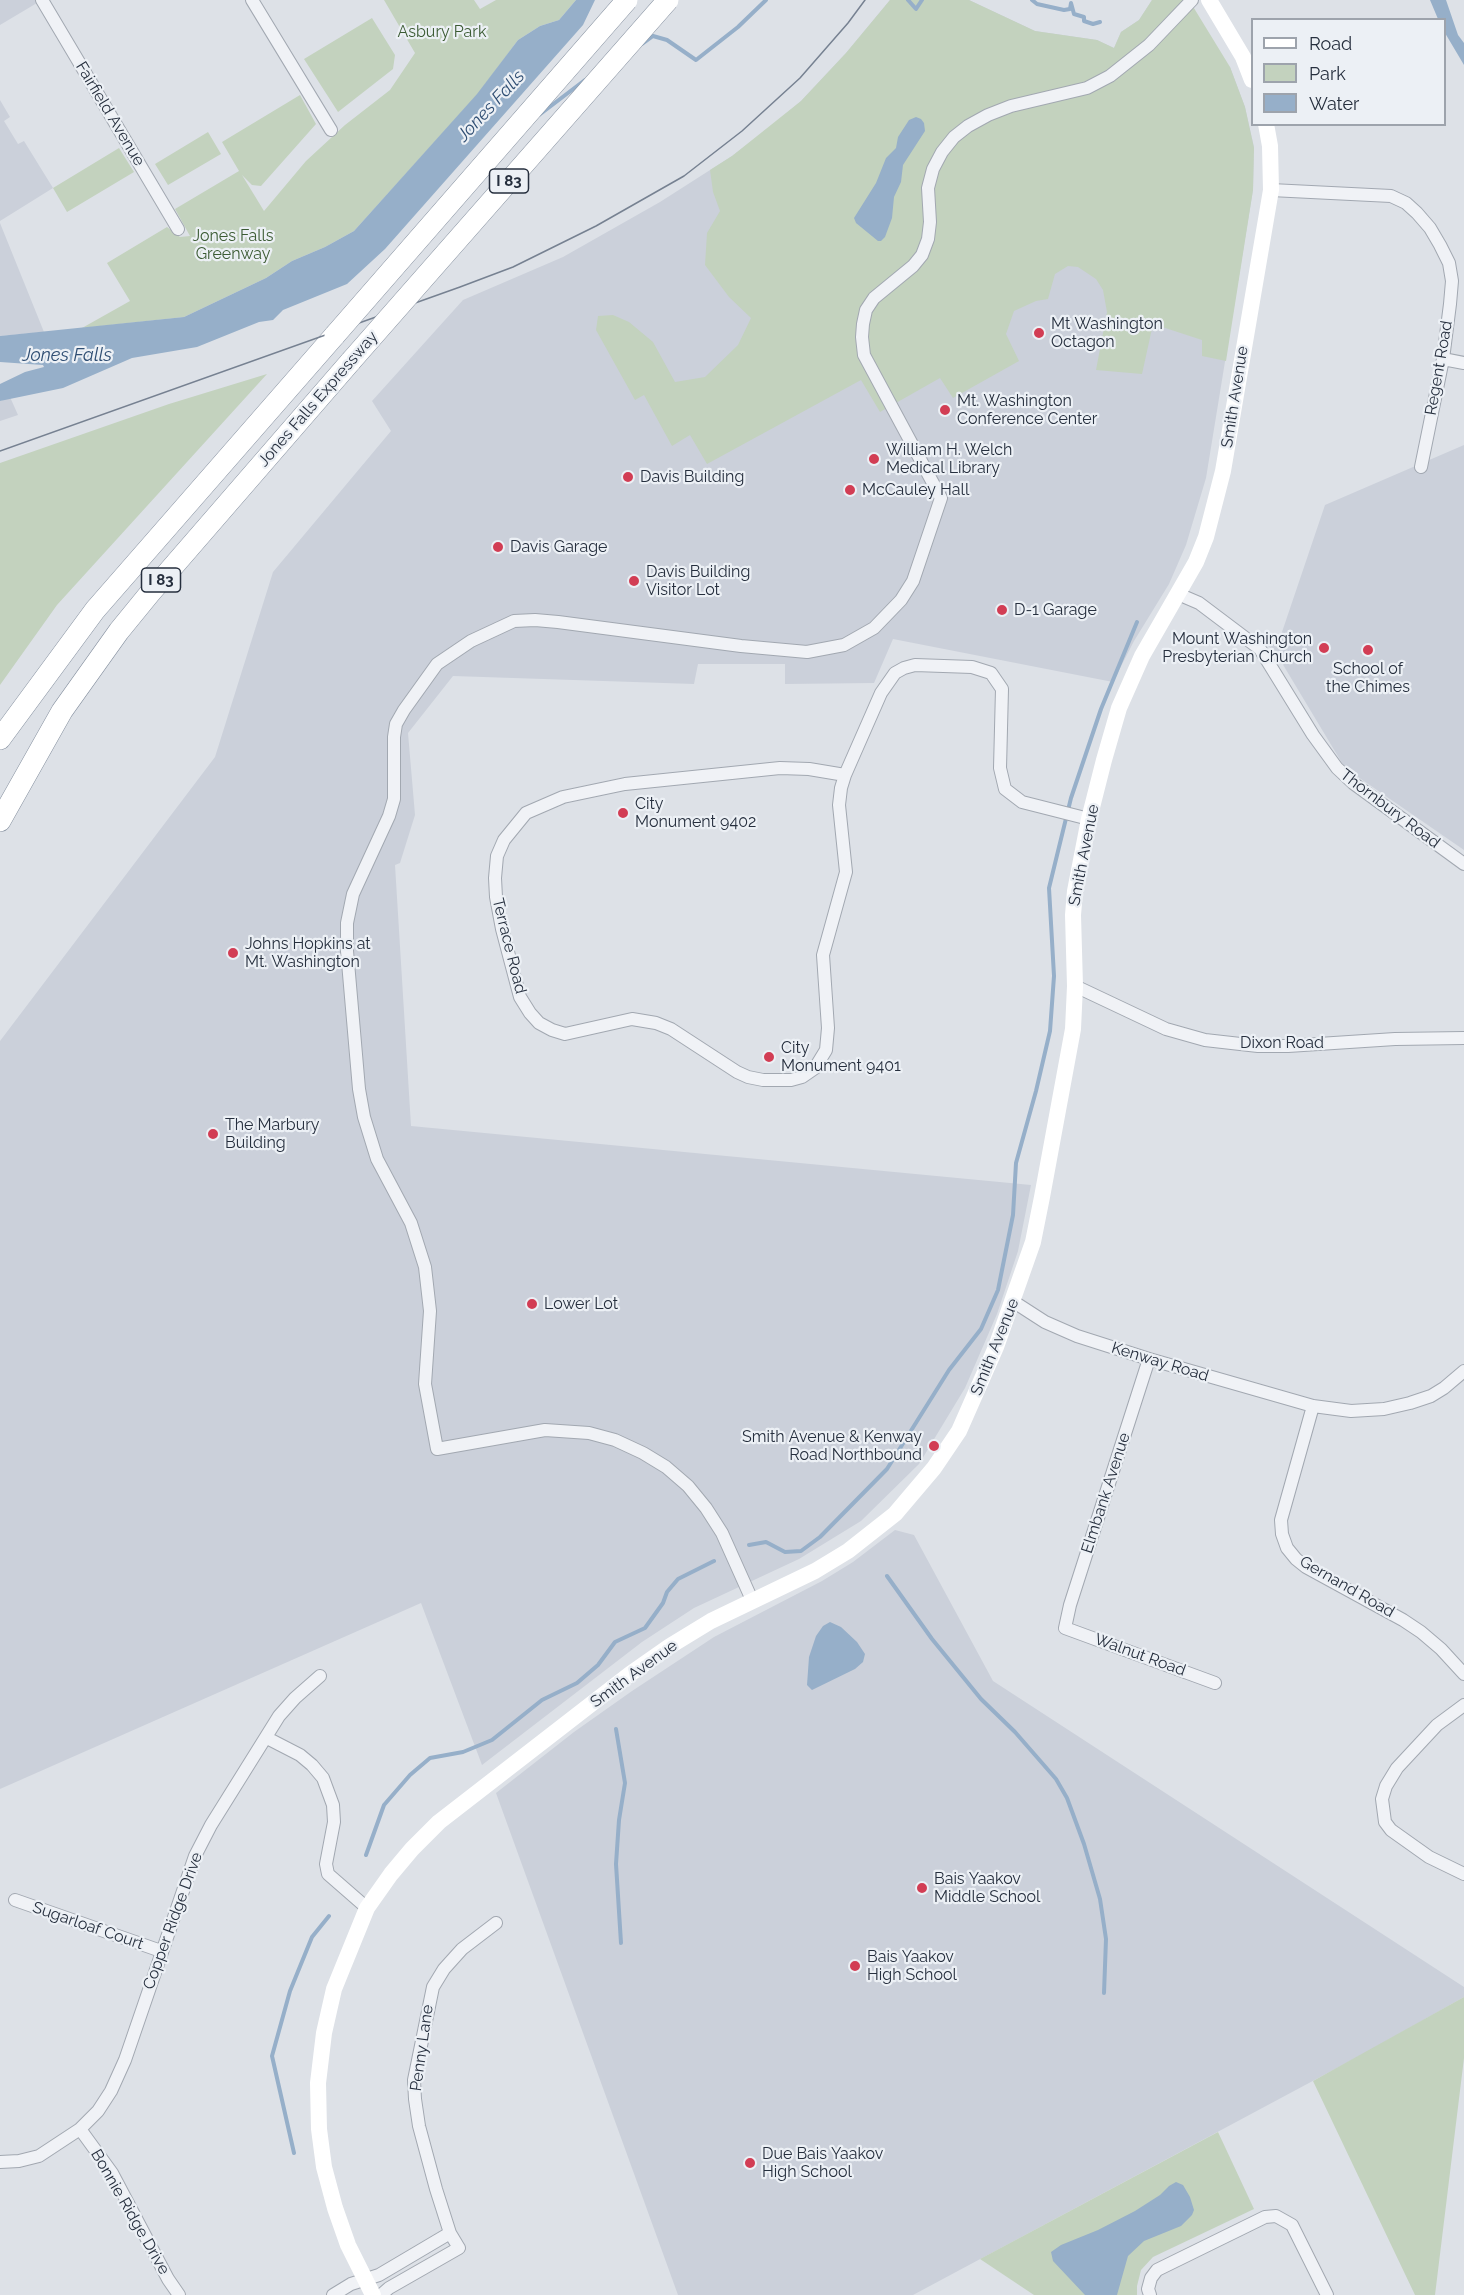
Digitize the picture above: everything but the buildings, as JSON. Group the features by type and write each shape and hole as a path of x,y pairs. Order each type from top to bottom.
{"highway":[{"name":"Jones Falls Expressway","path":"0,739 95,610 627,0"},
{"name":"Jones Falls Expressway","path":"0,821 62,711 119,631 351,361 668,0"}],"main road":[{"path":"1209,0 1243,57 1251,77"},
{"name":"Smith Avenue","path":"373,2295 345,2235 324,2167 319,2129 318,2083 324,2033 334,1989 367,1908 412,1849 455,1810 670,1646 711,1621 815,1571 848,1551 895,1514 916,1491 959,1431 996,1347 1014,1302 1033,1242 1072,1029 1075,986 1073,915 1089,819 1119,708 1143,656 1196,562 1206,537 1224,471 1271,190 1270,147 1266,126"}],"street":[{"name":"Fairfield Avenue","path":"42,0 178,229"},
{"path":"252,0 331,130"},
{"path":"752,1600 722,1533 706,1508 688,1486 666,1467 643,1453 615,1440 589,1433 545,1430 437,1449 425,1384 430,1311 424,1267 411,1223 377,1159 364,1117 359,1089 347,951 347,923 353,894 394,799 396,724 437,664 471,641 514,621 558,622 807,652 844,645 882,621 902,600 913,581 941,498 864,355 863,324 866,310 874,298 913,267 922,255 928,239 930,222 928,188 938,161 954,137 988,115 1011,106 1087,88 1110,76 1149,45 1192,0"},
{"name":"Regent Road","path":"1271,190 1391,196 1406,203 1430,228 1449,263 1451,293 1443,359 1421,467"},
{"path":"1443,359 1464,363"},
{"name":"Thornbury Road","path":"1178,594 1199,603 1260,649 1319,744 1337,768 1353,783 1464,864"},
{"name":"Terrace Road","path":"845,775 809,769 780,768 625,784 563,797 526,813 504,840 497,856 495,878 496,897 507,950 520,997 530,1013 552,1030 566,1034 632,1019 656,1023 670,1029 737,1072 763,1080 791,1080 802,1077 815,1068 826,1050 828,1028 823,955 846,872 839,805 845,775 881,693 895,674 915,665 972,667 991,674 1002,689 1000,768 1005,789 1022,802 1089,819"},
{"name":"Dixon Road","path":"1075,986 1166,1029 1205,1040 1268,1046 1395,1039 1464,1038"},
{"name":"Kenway Road","path":"1014,1302 1045,1322 1077,1336 1313,1406 1351,1411 1405,1404 1431,1396 1450,1384 1464,1371"},
{"name":"Elmbank Avenue","path":"1065,1628 1070,1605 1149,1359"},
{"name":"Gernand Road","path":"1313,1406 1281,1520 1282,1534 1287,1548 1306,1567 1421,1632 1441,1649 1464,1674"},
{"name":"Walnut Road","path":"1065,1628 1215,1683"},
{"name":"Copper Ridge Drive","path":"0,2162 19,2161 39,2156 80,2129 98,2111 111,2091 125,2060 195,1856 227,1799 279,1716 320,1676"},
{"path":"1464,1705 1437,1725 1397,1768 1386,1786 1382,1799 1382,1813 1391,1830 1429,1857 1464,1874"},
{"path":"267,1738 306,1760 323,1778 333,1805 334,1822 326,1864 328,1874 367,1908"},
{"name":"Sugarloaf Court","path":"15,1900 161,1951"},
{"name":"Penny Lane","path":"381,2295 389,2288 459,2248 450,2233 419,2126 414,2080 433,1987 444,1969 462,1948 496,1923"},
{"name":"Bonnie Ridge Drive","path":"80,2129 112,2173 168,2279 179,2295"},
{"path":"1150,2295 1151,2278 1157,2270 1265,2217 1276,2216 1292,2225 1298,2234 1327,2295"},
{"path":"333,2295 351,2284 379,2276 450,2233"}],"shaded area":[{"path":"0,0 42,0 0,25"},
{"name":"Johns Hopkins at Mt. Washington","path":"890,0 969,0 1035,31 1097,40 1114,48 1121,32 1139,20 1152,0 1230,67 1245,107 1254,147 1253,190 1206,478 1186,545 1169,584 1134,641 1113,682 893,639 874,683 785,684 785,664 698,664 694,684 453,676 408,733 415,815 400,863 395,865 411,1126 1031,1185 1018,1251 997,1314 965,1388 919,1464 861,1521 799,1559 694,1608 642,1642 482,1765 421,1603 0,1789 0,1041 215,757 273,572 391,431 372,401 463,300 563,257 660,202 732,156 775,123 801,101 846,53"},
{"path":"0,100 10,117 4,121 18,144 24,141 53,188 0,221"},
{"path":"0,223 44,332 0,336"},
{"path":"10,397 18,415 0,421 0,401"},
{"name":"School of the Chimes","path":"1464,445 1464,850 1345,768 1279,658 1265,642 1281,635 1325,505"},
{"name":"Bais Yaakov Middle School","path":"895,1530 914,1535 993,1681 1464,1987 1464,1997 1365,2053 913,2295 678,2295 496,1793 574,1732 632,1691 714,1637 822,1581 853,1562"}],"green space":[{"path":"384,0 474,0 480,9 496,0 576,0 559,20 540,26 518,40 478,94 354,231 292,261 266,278 184,317 82,328 130,301 107,263 167,227 180,237 190,236 175,209 239,171 222,142 300,95 316,124 261,186 252,185 242,175 264,211 306,161 345,125 390,90 415,53"},
{"path":"890,0 969,0 1035,31 1097,40 1114,48 1121,32 1139,20 1152,0 1189,0 1230,67 1245,107 1254,148 1253,190 1226,361 1202,356 1202,340 1153,324 1142,374 1096,370 1107,312 1103,290 1096,279 1078,267 1068,266 1055,274 1048,299 1036,301 1014,311 1006,334 1019,361 953,398 940,378 880,412 861,380 707,464 690,435 672,446 644,395 635,400 596,330 598,316 613,315 629,322 653,342 675,382 705,377 738,345 751,318 729,297 705,265 707,233 720,211 713,192 710,170 732,156 801,101 846,53"},
{"name":"Asbury Park","path":"372,18 395,55 393,69 338,112 304,59"},
{"name":"Jones Falls Greenway","path":"208,132 221,154 168,185 155,164"},
{"path":"119,148 134,172 67,212 53,188"},
{"path":"267,374 57,605 0,685 0,463 169,404"},
{"path":"1464,1997 1464,2058 1435,2295 1415,2295 1313,2081"},
{"path":"1218,2132 1254,2209 1153,2257 1141,2270 1137,2295 1034,2295 980,2259"}],"water":[{"name":"Jones Falls","path":"576,0 595,0 583,25 385,249 347,284 283,310 273,320 259,322 197,347 132,358 63,388 0,401 0,384 25,372 44,367 43,365 0,362 0,336 184,317 266,278 292,261 354,231 477,94 518,40 540,26 559,20"},
{"path":"1430,0 1446,0 1458,35 1464,43 1464,65 1446,35 1446,18 1438,18"},
{"path":"916,117 924,123 925,131 903,165 901,182 894,197 892,218 885,237 878,241 856,223 854,218 876,183 886,158 896,148 898,137 909,120"},
{"path":"830,1622 841,1627 857,1642 865,1654 863,1662 855,1669 812,1690 807,1685 809,1657 816,1636 823,1626"},
{"path":"1176,2182 1183,2185 1190,2197 1194,2210 1192,2215 1181,2226 1144,2241 1128,2256 1117,2295 1085,2295 1053,2261 1051,2252 1061,2245 1098,2230 1135,2211"}],"waterway":[{"path":"642,44 653,36 667,40 696,60 738,27 766,0"},
{"path":"908,0 916,9 922,0"},
{"path":"1032,0 1037,4 1064,10 1070,9 1071,3 1074,14 1084,17 1084,21 1093,24 1100,22"},
{"path":"539,115 585,80"},
{"path":"749,1545 766,1542 785,1552 801,1551 820,1537 887,1469 949,1370 981,1329 998,1290 1013,1215 1016,1163 1050,1031 1054,976 1049,888 1071,798 1101,709 1137,622"},
{"path":"366,1855 384,1805 410,1775 430,1758 463,1752 492,1740 542,1700 577,1683 598,1665 615,1642 645,1628 663,1603 667,1592 678,1579 714,1561"},
{"path":"887,1576 932,1639 981,1699 1015,1732 1056,1779 1067,1798 1084,1844 1100,1899 1106,1939 1104,1993"},
{"path":"616,1729 625,1783 619,1820 616,1864 621,1943"},
{"path":"294,2153 272,2056 290,1991 312,1937 329,1916"}],"tram line":[{"path":"0,451 513,267 596,226 684,176 742,131 800,78 865,0"}],"place":[{"name":"Mt Washington Octagon","path":"1039,333"},
{"name":"Mt. Washington Conference Center","path":"945,410"},
{"name":"William H. Welch Medical Library","path":"874,459"},
{"name":"Davis Building","path":"628,477"},
{"name":"McCauley Hall","path":"850,490"},
{"name":"Davis Garage","path":"498,547"},
{"name":"Davis Building Visitor Lot","path":"634,581"},
{"name":"D-1 Garage","path":"1002,610"},
{"name":"Mount Washington Presbyterian Church","path":"1324,648"},
{"name":"School of the Chimes","path":"1368,650"},
{"name":"City Monument 9402","path":"623,813"},
{"name":"Johns Hopkins at Mt. Washington","path":"233,953"},
{"name":"City Monument 9401","path":"769,1057"},
{"name":"The Marbury Building","path":"213,1134"},
{"name":"Lower Lot","path":"532,1304"},
{"name":"Smith Avenue & Kenway Road Northbound","path":"934,1446"},
{"name":"Bais Yaakov Middle School","path":"922,1888"},
{"name":"Bais Yaakov High School","path":"855,1966"},
{"name":"Due Bais Yaakov High School","path":"750,2163"}]}
